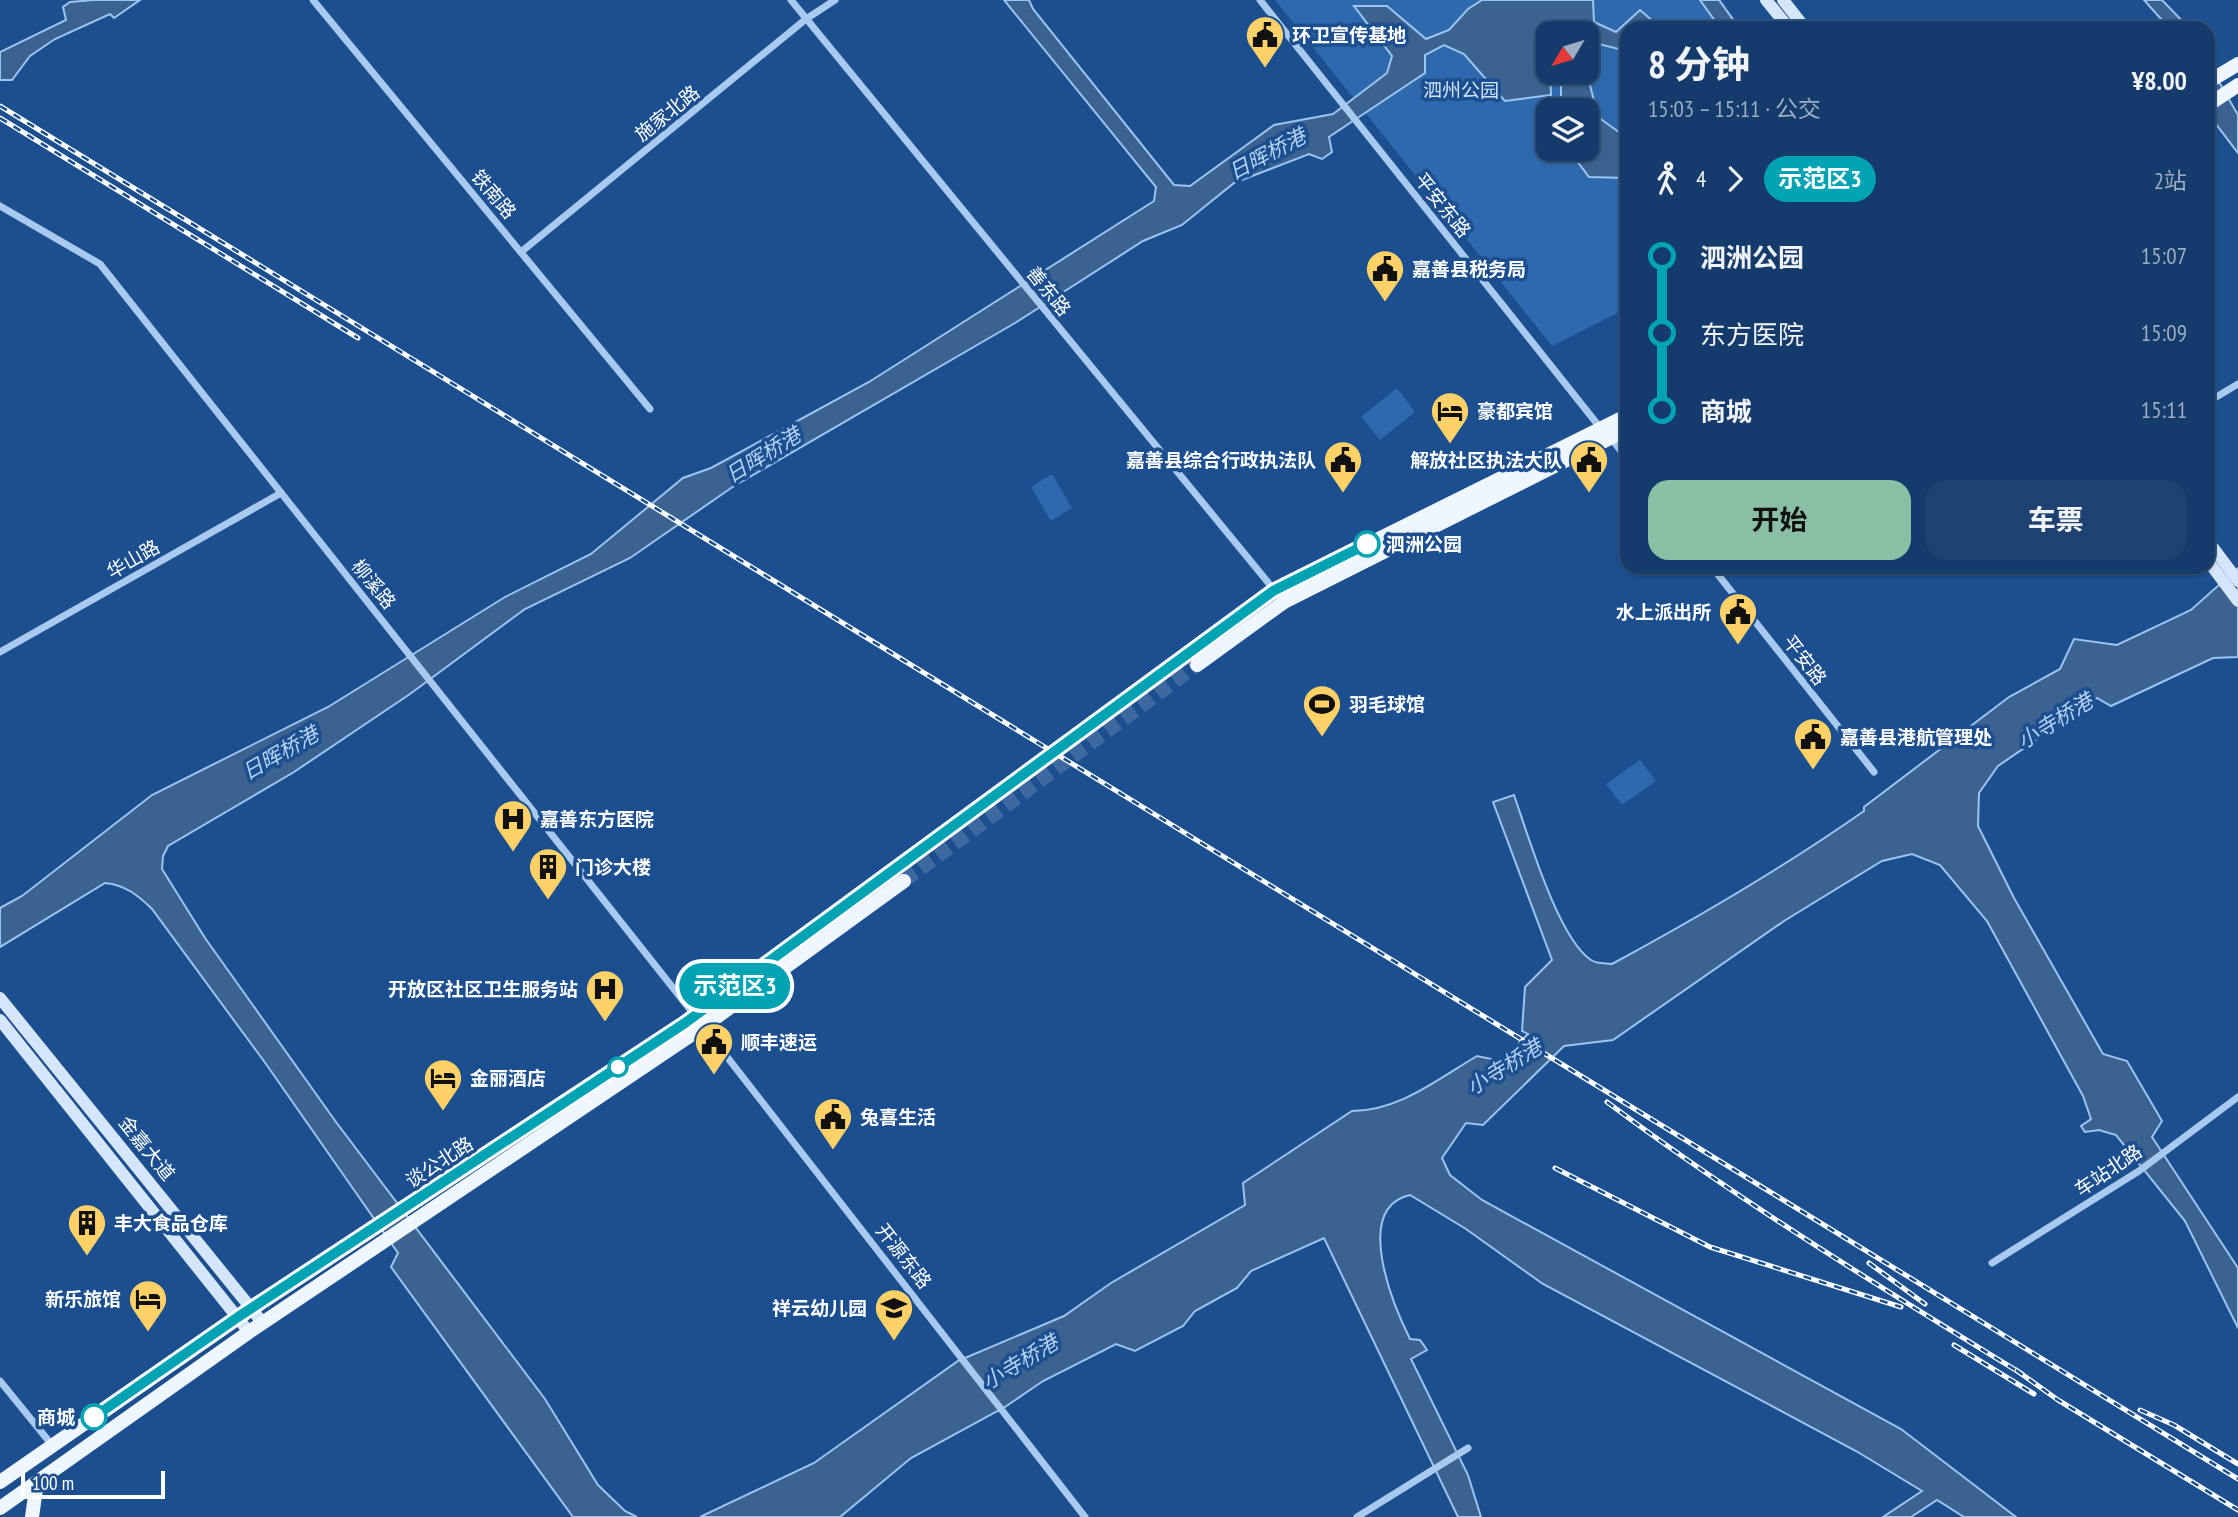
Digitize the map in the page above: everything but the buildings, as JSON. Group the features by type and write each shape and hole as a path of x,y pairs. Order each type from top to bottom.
{"main road":[{"path":"2215,78 2238,64"},
{"path":"2215,100 2236,87"},
{"path":"1620,422 1606,434 1284,601 1193,659 1273,591 1606,434 1620,431"},
{"name":"谈公北路","path":"0,1508 699,1021 900,876"},
{"name":"谈公北路","path":"0,1482 251,1308 406,1206 699,1021"},
{"path":"32,1517 37,1482"}],"street":[{"name":"铁南路","path":"313,0 650,409"},
{"name":"善东路","path":"791,0 1273,591 1284,601"},
{"name":"施家北路","path":"521,252 806,19 835,0"},
{"name":"平安东路","path":"1260,0 1606,434"},
{"path":"1766,0 1782,21"},
{"path":"1783,0 1800,21"},
{"name":"柳溪路","path":"0,206 100,264 699,1021"},
{"path":"2215,398 2238,384"},
{"path":"1606,434 1620,451"},
{"name":"华山路","path":"0,652 281,493"},
{"path":"2215,556 2238,581"},
{"path":"2215,559 2238,601"},
{"name":"平安路","path":"1718,574 1874,772"},
{"name":"金嘉大道","path":"0,998 263,1323"},
{"name":"金嘉大道","path":"0,1020 249,1332"},
{"name":"开源东路","path":"699,1021 1086,1517"},
{"name":"车站北路","path":"1992,1263 2139,1171 2238,1097"},
{"path":"0,1381 53,1446"},
{"path":"1357,1517 1429,1475 1468,1448"}],"green space":[{"name":"泗州公园","path":"1275,0 1721,0 1736,21 1620,21 1620,312 1552,346"},
{"path":"1397,388 1415,412 1380,440 1361,417"},
{"path":"1052,474 1072,508 1051,521 1031,487"},
{"path":"1640,760 1656,781 1622,805 1606,784"}],"water":[{"path":"140,0 114,18 110,14 55,39 30,56 12,80 0,80 0,52 66,20 63,7 70,2"},
{"name":"日晖桥港","path":"1004,0 1029,0 1033,9 1174,185 1190,186 1274,125 1333,114 1387,73 1392,56 1354,6 1387,6 1426,39 1449,30 1468,9 1482,0 1593,0 1594,21 1536,21 1536,84 1551,84 1551,95 1505,101 1464,54 1444,45 1425,55 1425,73 1329,137 1332,152 1322,159 1309,154 1234,183 1182,225 1143,241 1015,323 734,486 630,558 525,609 410,694 294,772 168,846 163,856 162,869 205,938 336,1122 545,1399 598,1485 625,1511 637,1517 573,1517 391,1267 398,1253 266,1064 152,909 131,892 105,883 0,947 0,908 22,896 152,795 328,707 505,597 591,554 683,478 711,468 869,382 1154,201 1156,187"},
{"path":"1700,0 1719,0 1734,21 1715,21"},
{"path":"2144,0 2162,0 2182,21 2163,21"},
{"path":"1640,10 1653,21 1628,21"},
{"path":"1600,25 1616,32 1620,28 1619,49 1600,44"},
{"path":"2215,75 2238,115 2238,153 2215,123"},
{"path":"1561,84 1590,84 1593,98 1561,98"},
{"path":"1599,118 1620,133 1620,178 1589,177 1577,161 1599,161"},
{"name":"小寺桥港","path":"2238,568 2238,657 2213,658 2111,706 2097,698 1998,766 1979,793 1978,826 2014,898 2103,1054 2127,1061 2162,1121 2152,1137 2238,1268 2238,1328 2185,1221 2116,1135 2099,1130 2085,1132 2081,1126 2091,1119 2083,1096 1987,921 1940,865 1912,854 1882,861 1784,921 1613,1040 1564,1046 1483,1125 1466,1123 1442,1158 1450,1175 1482,1200 1901,1429 2016,1517 1964,1517 1937,1500 1911,1517 1883,1517 1922,1491 1856,1451 1543,1284 1466,1229 1410,1195 1393,1204 1383,1218 1380,1238 1382,1260 1395,1305 1410,1339 1420,1340 1427,1350 1411,1359 1468,1475 1481,1517 1458,1517 1324,1238 1251,1271 1237,1288 1195,1311 1183,1326 1135,1351 1116,1344 1043,1381 1005,1407 911,1458 840,1517 700,1517 814,1463 958,1361 1064,1316 1111,1283 1245,1205 1243,1183 1352,1111 1369,1110 1402,1100 1477,1056 1501,1061 1528,1034 1522,1031 1525,987 1552,960 1493,802 1514,795 1545,884 1567,931 1591,960 1612,964 1740,891 1864,811 1864,807 2009,697 2060,669 2074,639 2117,645 2191,610"}],"tunnel":[{"path":"895,870 1189,652"},
{"path":"904,881 1197,665"}],"railway":[{"path":"0,106 2238,1479"},
{"path":"0,118 358,338"},
{"path":"1607,1102 1760,1209 2022,1374"},
{"path":"1555,1168 1710,1247 1901,1307"},
{"path":"1869,1263 1925,1304"},
{"path":"1954,1345 2034,1394"},
{"path":"2016,1370 2058,1400 2238,1510"},
{"path":"2140,1410 2174,1425 2238,1464"}],"bus line":[{"name":"示范区3","path":"94,1417 238,1317 685,1023 1273,591 1367,544"}],"place":[{"name":"环卫宣传基地","path":"1265,69"},
{"name":"嘉善县税务局","path":"1385,303"},
{"name":"豪都宾馆","path":"1450,445"},
{"name":"嘉善县综合行政执法队","path":"1343,494"},
{"name":"解放社区执法大队","path":"1589,494"},
{"name":"泗洲公园","path":"1367,544"},
{"name":"水上派出所","path":"1738,646"},
{"name":"羽毛球馆","path":"1322,738"},
{"name":"嘉善县港航管理处","path":"1813,771"},
{"name":"嘉善东方医院","path":"513,853"},
{"name":"门诊大楼","path":"548,901"},
{"name":"开放区社区卫生服务站","path":"605,1023"},
{"name":"顺丰速运","path":"714,1076"},
{"name":"金丽酒店","path":"443,1112"},
{"name":"兔喜生活","path":"833,1151"},
{"name":"丰大食品仓库","path":"87,1257"},
{"name":"新乐旅馆","path":"148,1333"},
{"name":"祥云幼儿园","path":"894,1342"},
{"name":"商城","path":"94,1417"}]}
